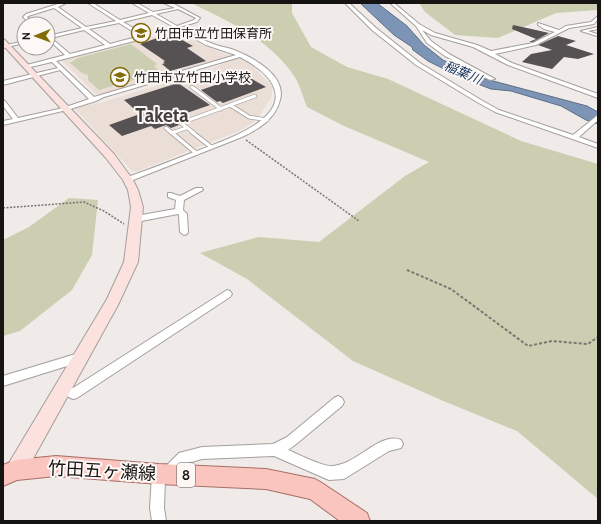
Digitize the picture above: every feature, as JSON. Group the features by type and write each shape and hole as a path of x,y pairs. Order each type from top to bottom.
{"main road":[{"name":"竹田五ヶ瀬線","path":"10,473 56,466 163,474 266,479 315,490 360,521"}],"street":[{"path":"26,16 64,3"},
{"path":"3,83 53,60 143,36 90,3"},
{"path":"128,180 240,136 256,128 267,120 278,100 280,89 275,79 262,67 231,50 210,45 134,3"},
{"path":"166,3 198,18 196,21 177,27"},
{"path":"347,3 374,29 413,59 457,89 497,111 576,136 598,146"},
{"path":"392,3 417,26 430,42 448,55 492,79"},
{"path":"55,7 109,46"},
{"path":"56,35 179,8"},
{"path":"490,53 534,44 558,31 574,26 592,23 598,17"},
{"path":"592,23 598,26"},
{"path":"540,24 546,28 558,31"},
{"path":"417,26 433,34 474,46 510,64 598,96"},
{"path":"595,35 583,31 598,26"},
{"path":"4,44 16,43"},
{"path":"4,44 110,156 128,180 133,190 137,207 131,262 113,301 10,473"},
{"path":"56,44 69,56"},
{"path":"3,123 65,109 102,96 240,55"},
{"path":"53,60 94,100"},
{"path":"30,70 62,68"},
{"path":"3,102 16,120"},
{"path":"576,136 598,117"},
{"path":"171,195 180,199 199,190"},
{"path":"179,211 180,199"},
{"path":"136,222 179,211"},
{"path":"179,211 183,214 184,232"},
{"path":"62,388 73,394 227,294"},
{"path":"3,381 79,358"},
{"path":"159,521 157,508 163,474 184,458 202,453 274,450 291,441 338,402"},
{"path":"274,450 307,465 329,473 336,473 344,472 387,445 397,444"}],"lane":[{"path":"192,87 221,108"},
{"path":"211,147 181,123 255,96"},
{"path":"230,105 249,117 267,120"},
{"path":"166,128 196,153"},
{"path":"172,133 186,128"}],"path":[{"path":"240,136 359,221"},
{"path":"3,208 84,202 104,210 126,226 136,222"},
{"path":"407,270 451,289 528,346 552,341 588,344 598,337"}],"shaded area":[{"name":"竹田市立竹田小学校","path":"175,32 232,56 103,94 96,94 61,60"},
{"path":"237,57 252,66 272,86 272,96 254,122 241,130 138,171 132,171 75,109 81,106 100,103 213,68"}],"green space":[{"path":"191,3 292,3 292,13 311,47 347,67 388,79 521,141 598,164 598,499 517,431 441,400 353,361 247,279 200,253 259,237 319,242 405,176 429,162 344,126 307,107 300,87 294,76 273,52 261,42 234,25"},
{"path":"419,3 598,3 598,10 556,13 498,38 455,35 425,12"},
{"path":"131,44 157,64 154,66 161,72 99,90 88,80 88,75 82,73 70,63 78,58"},
{"path":"69,198 98,200 92,255 72,290 20,331 3,336 3,240 29,227"}],"water":[{"name":"稲葉川","path":"360,3 377,3 407,26 424,45 443,60 482,78 587,106 598,112 598,124 586,120 561,106 511,91 491,89 462,78 428,61 413,50 412,47 394,35"}],"building":[{"path":"513,25 549,33 533,42 529,42 536,39 512,29"},
{"path":"163,36 165,38 175,36 193,46 187,48 206,61 170,71 162,64 165,63 163,62 165,61 140,44"},
{"path":"558,36 576,41 566,45 594,54 578,59 564,57 552,69 522,62 531,54 552,50 538,45"},
{"path":"236,70 266,87 223,103 220,101 217,102 201,90 233,79 225,74"},
{"path":"178,83 210,105 181,115 185,118 176,122 179,125 171,128 166,125 155,129 151,126 122,136 109,125 140,114 124,100"}],"place":[{"name":"竹田市立竹田保育所","path":"141,33"},
{"name":"竹田市立竹田小学校","path":"120,77"}],"district":[{"name":"Taketa","path":"162,115"}]}
